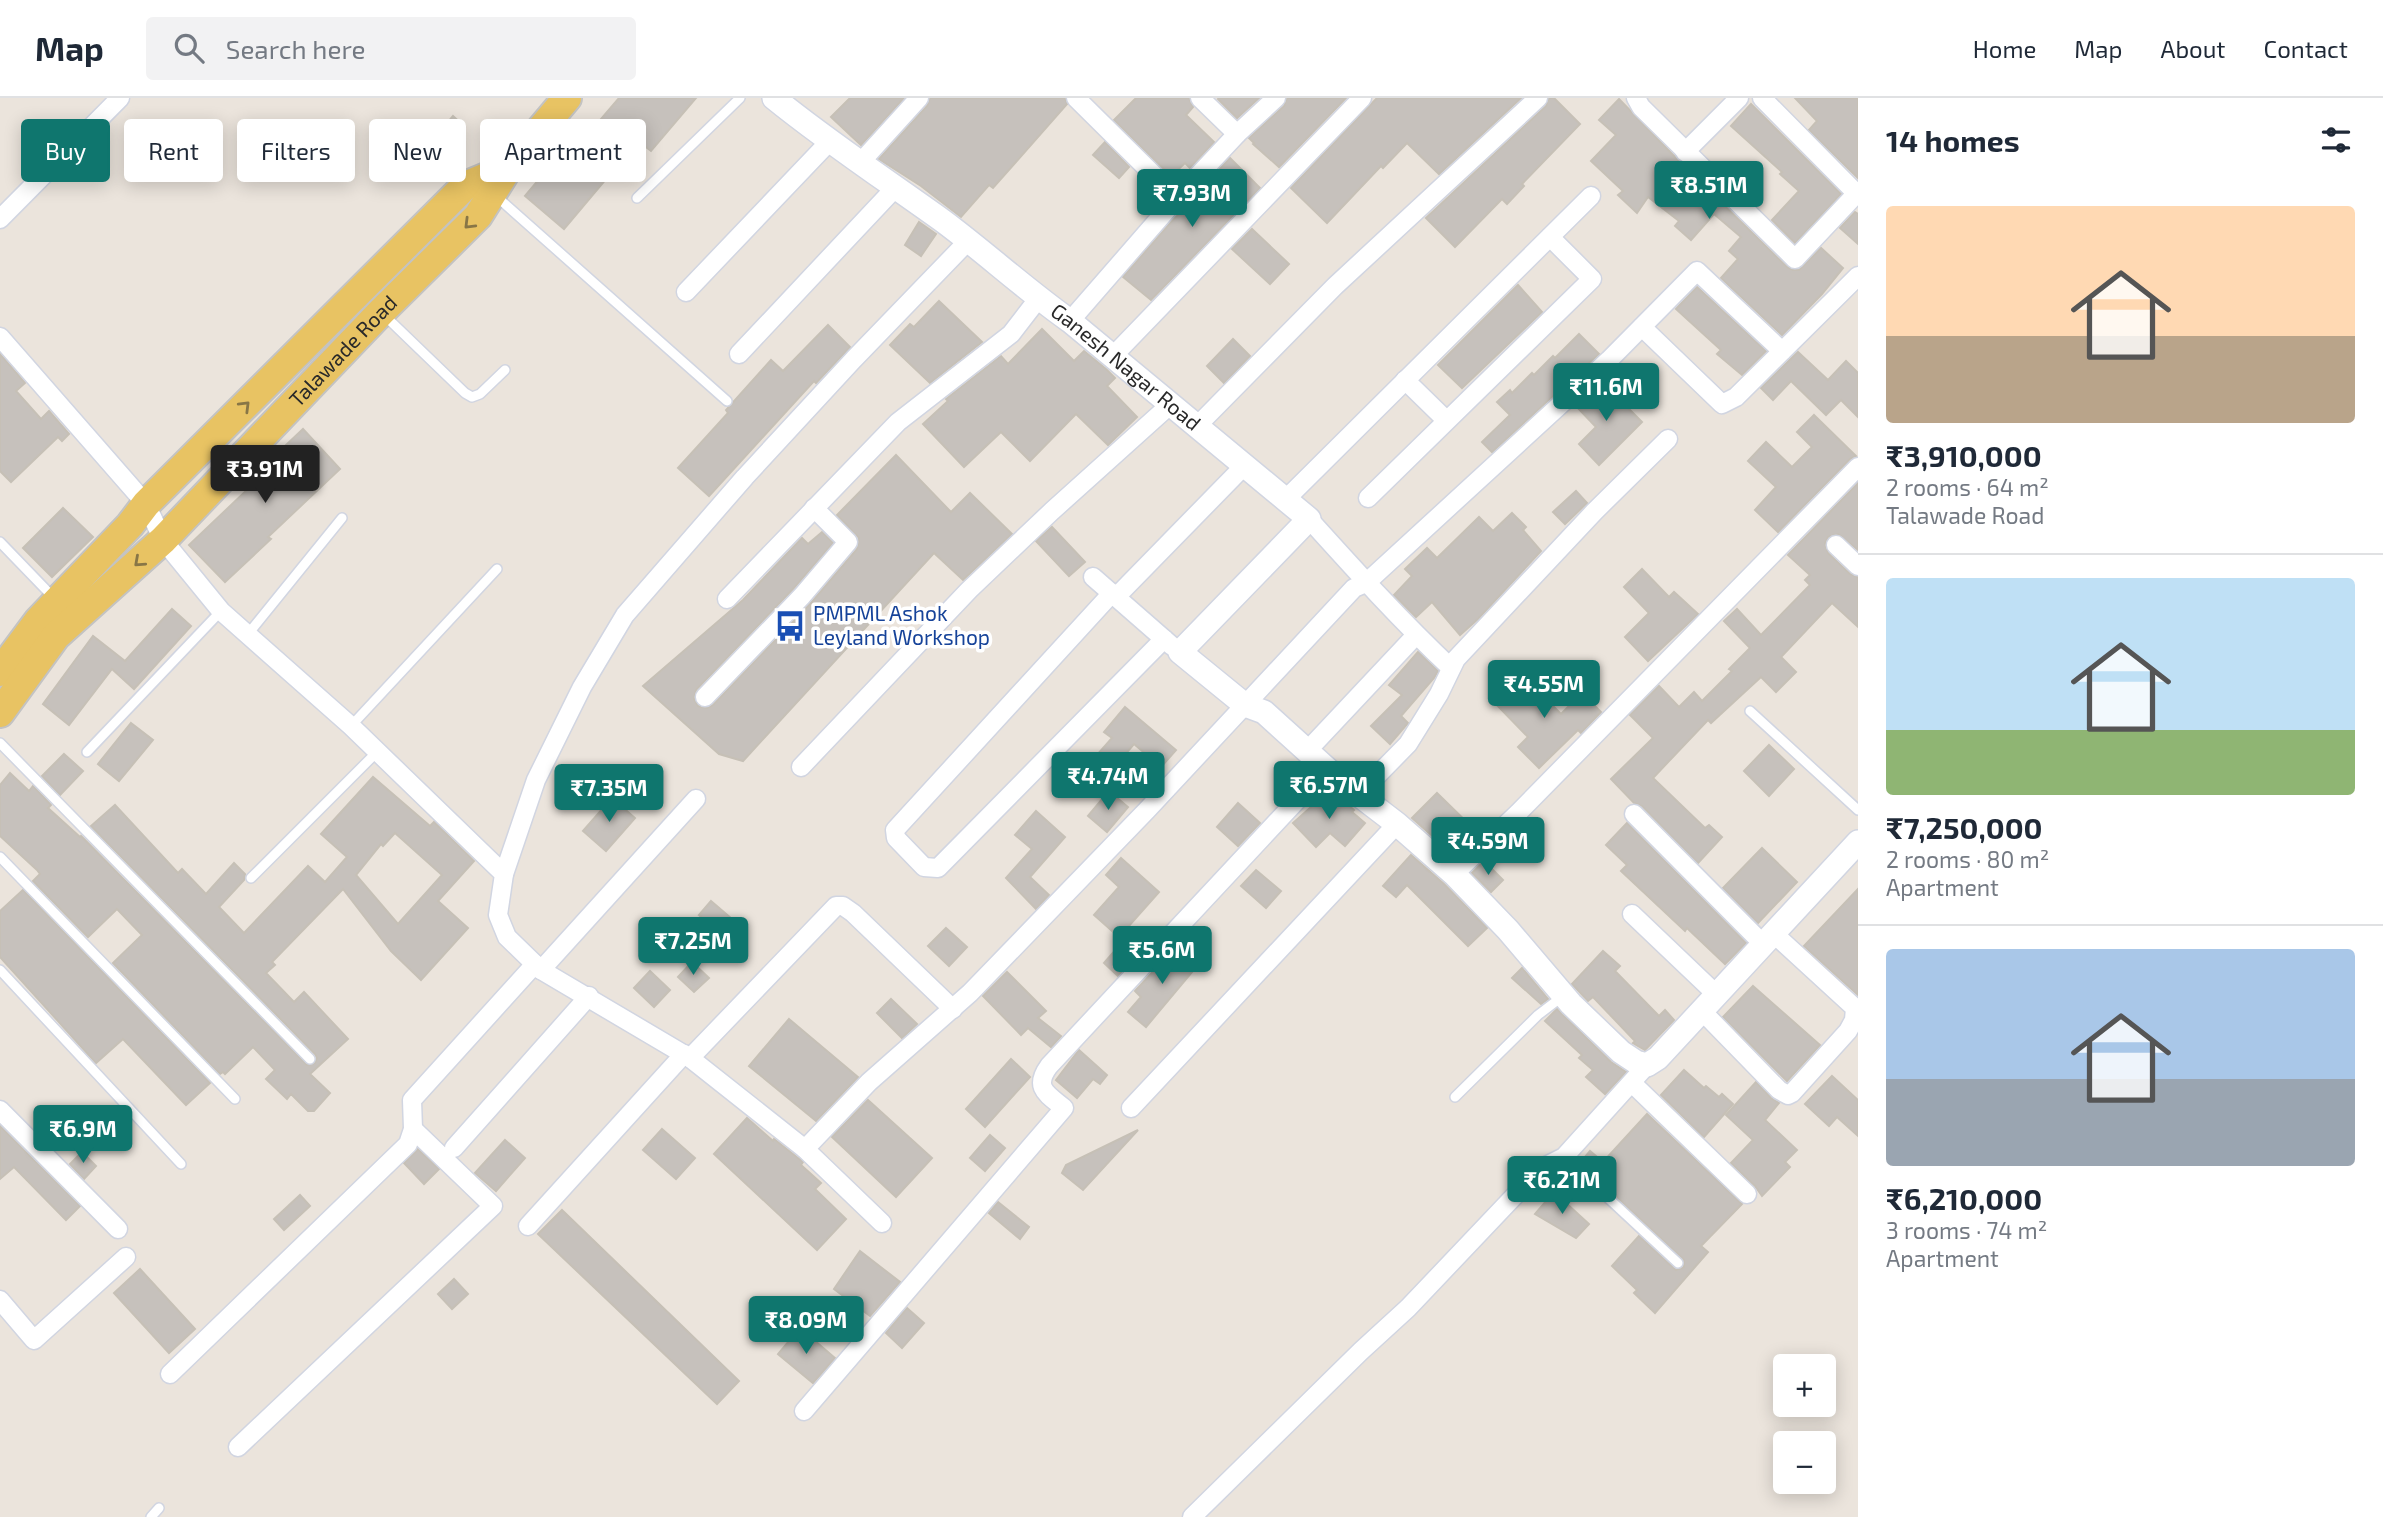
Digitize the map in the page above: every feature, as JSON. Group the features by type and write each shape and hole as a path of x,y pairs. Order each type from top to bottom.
{"main road":[{"name":"Talawade Road","path":"550,119 567,98"},
{"name":"Talawade Road","path":"0,672 38,621 130,525 146,504 465,186 480,180"},
{"name":"Talawade Road","path":"0,713 56,636 163,540 381,312 478,216 500,182"}],"street":[{"path":"0,219 120,98"},
{"name":"Ganesh Nagar Road","path":"774,98 829,142 968,241 1038,299 1070,321 1286,499 1309,519 1366,583 1451,668"},
{"path":"860,163 919,98"},
{"path":"1076,98 1177,198"},
{"path":"1200,98 1237,135"},
{"path":"1070,321 1177,198 1276,98"},
{"path":"1113,356 1362,98"},
{"path":"1197,426 1335,286 1538,98"},
{"path":"1636,98 1641,107 1685,152 1795,259 1857,194 1762,98"},
{"path":"1685,152 1739,98"},
{"path":"686,292 829,142"},
{"path":"739,354 895,188"},
{"path":"1286,499 1591,196"},
{"path":"1368,498 1592,279 1550,237"},
{"path":"882,1223 805,1149 687,1056 538,967 507,937 498,915 504,874 536,780 582,687 625,615 745,477 968,241"},
{"path":"805,1149 869,1082 953,1009 1129,829 1354,588 1366,583 1642,327 1697,271 1782,351"},
{"path":"1642,327 1723,404 1736,397 1858,276"},
{"path":"727,599 898,422 1011,334 1038,299"},
{"path":"0,337 146,504 163,540 221,611 378,751 504,874"},
{"path":"1405,380 1446,420"},
{"path":"801,767 969,590 1052,510 1171,404"},
{"path":"1359,794 1408,744 1439,694 1451,668 1467,647 1594,512 1668,439"},
{"path":"1245,465 1114,595 895,830 896,838 924,867 938,868 1309,519"},
{"path":"1454,874 1518,813 1858,467"},
{"path":"705,697 802,596 848,542 814,508"},
{"path":"1836,545 1858,566"},
{"path":"1093,577 1245,705 1264,712 1454,874 1508,930 1563,996 1621,1052 1636,1062 1647,1065"},
{"path":"1307,751 1416,635"},
{"path":"804,1411 1063,1108 1044,1091 1041,1083 1042,1075 1049,1066 1327,768"},
{"path":"170,1374 408,1144 413,1129 412,1100 696,799"},
{"path":"1632,914 1709,1002 1779,1090 1788,1095 1848,1031 1856,1014 1854,1008 1768,938 1634,814"},
{"path":"1131,1108 1397,824"},
{"path":"1192,1517 1408,1308 1522,1188 1544,1167 1564,1157 1858,842"},
{"path":"528,1226 687,1056 836,906 843,906 853,913 953,1009"},
{"path":"454,1149 589,996"},
{"path":"1633,1084 1747,1194"},
{"path":"0,1110 118,1229"},
{"path":"238,1447 493,1206 413,1129"},
{"path":"0,1300 34,1340 126,1257"}],"lane":[{"path":"637,198 740,98"},
{"path":"493,193 727,401"},
{"path":"381,312 472,397 480,394 505,370"},
{"path":"248,634 342,518"},
{"path":"0,541 57,601"},
{"path":"351,726 498,569"},
{"path":"88,752 221,611"},
{"path":"1750,712 1858,810"},
{"path":"0,743 310,1059"},
{"path":"251,878 378,751"},
{"path":"0,857 235,1098"},
{"path":"0,970 181,1164"},
{"path":"1454,1097 1538,1015 1563,996"},
{"path":"1564,1157 1678,1263"},
{"path":"151,1517 159,1508"}],"building":[{"path":"619,98 696,98 651,151 646,147 646,119 601,119"},
{"path":"850,98 904,98 861,145 831,117"},
{"path":"930,98 1065,98 1067,104 993,188 989,185 961,217 921,186 879,159 927,106"},
{"path":"1136,98 1189,98 1193,107 1186,115 1214,142 1190,168 1185,163 1171,176 1114,120"},
{"path":"1219,98 1259,98 1237,118"},
{"path":"1287,98 1346,98 1279,167 1249,138 1284,106"},
{"path":"1377,98 1521,98 1439,174 1407,143 1383,168 1381,166 1327,223 1291,188"},
{"path":"1549,98 1554,98 1580,124 1522,184 1524,186 1507,204 1502,199 1455,247 1426,218 1546,106"},
{"path":"1795,98 1858,98 1858,178 1809,130 1817,121"},
{"path":"1619,99 1787,267 1799,270 1821,248 1843,268 1782,335 1721,278 1738,259 1729,251 1741,237 1714,214 1691,240 1675,226 1679,221 1648,197 1637,213 1618,195 1623,191 1591,161 1616,135 1599,120"},
{"path":"1751,104 1841,194 1795,243 1772,220 1799,191 1731,126"},
{"path":"1105,142 1129,167 1119,178 1093,155"},
{"path":"1230,158 1260,188 1151,300 1123,277"},
{"path":"537,182 604,182 564,229 525,196"},
{"path":"1855,212 1858,214 1858,244 1840,228"},
{"path":"919,222 936,234 921,256 905,245"},
{"path":"1252,229 1289,264 1270,284 1232,249"},
{"path":"1518,285 1542,312 1462,388 1438,365"},
{"path":"1697,287 1766,351 1742,375 1717,354 1721,350 1676,309"},
{"path":"939,301 982,342 930,383 890,345 910,324 914,327"},
{"path":"828,325 850,347 816,383 814,381 709,496 678,468 771,360 783,371"},
{"path":"1042,329 1074,361 1084,351 1106,369 1115,378 1107,386 1137,417 1108,445 1076,414 1030,461 1001,432 964,467 923,424 948,401 946,399 1001,356 1008,364"},
{"path":"1579,334 1599,354 1492,452 1482,442 1510,415 1497,402 1510,390 1512,393 1532,373 1534,375 1553,356 1555,358"},
{"path":"1233,339 1250,356 1224,383 1207,366"},
{"path":"1798,352 1828,380 1846,361 1858,373 1858,417 1841,400 1826,415 1791,381 1773,400 1761,388"},
{"path":"0,354 25,383 16,391 41,419 49,411 69,434 62,441 58,437 11,482 0,471"},
{"path":"1602,382 1642,422 1599,465 1579,444 1596,427 1576,406"},
{"path":"1814,415 1856,456 1778,532 1755,510 1776,487 1748,461 1766,442 1792,467 1812,447 1797,432"},
{"path":"303,429 340,469 225,582 189,545 249,488 245,484"},
{"name":"PMPML Ashok Leyland Workshop","path":"896,455 951,512 970,493 1012,534 963,580 934,553 743,761 719,754 643,686 743,600 802,538 808,544 822,532 833,543 794,588 696,690 694,699 698,706 707,708 713,705 810,604 857,549 859,538 837,515"},
{"path":"1858,483 1858,550 1838,534 1828,537 1825,543 1828,553 1850,574 1858,577 1858,627 1832,603 1781,657 1796,672 1776,692 1761,677 1711,723 1708,720 1653,778 1705,828 1709,825 1722,837 1698,863 1642,806 1634,803 1611,779 1653,738 1630,715 1659,686 1679,707 1694,692 1702,701 1732,671 1729,669 1750,648 1724,621 1737,609 1761,635 1810,585 1805,580 1810,575 1788,555"},
{"path":"1576,491 1587,503 1565,524 1553,512"},
{"path":"63,508 93,537 52,577 23,548"},
{"path":"1512,513 1526,527 1523,530 1541,551 1460,635 1432,602 1416,617 1394,595 1412,576 1405,569 1427,548 1437,558 1479,517 1493,531"},
{"path":"1052,527 1085,562 1069,576 1036,541"},
{"path":"1642,569 1669,597 1674,592 1698,614 1648,661 1625,637 1649,613 1624,587"},
{"path":"172,609 191,626 134,689 112,669 69,725 43,704 93,636 125,661"},
{"path":"1418,652 1438,671 1401,716 1408,723 1390,744 1371,726 1402,695 1389,685"},
{"path":"1523,676 1561,714 1582,693 1601,712 1581,733 1578,730 1539,768 1518,747 1528,737 1494,702"},
{"path":"1125,707 1176,750 1161,767 1134,744 1105,778 1089,764 1112,738 1104,732"},
{"path":"131,723 153,740 119,781 98,764"},
{"path":"1769,745 1794,769 1769,796 1744,771"},
{"path":"64,754 83,771 60,795 42,776"},
{"path":"10,773 29,791 33,786 51,805 48,808 81,836 307,1065 315,1063 315,1054 91,826 115,805 178,873 182,869 206,894 234,863 245,874 244,880 219,907 244,933 308,866 325,882 347,857 321,834 373,777 430,826 434,822 474,861 438,901 468,928 421,980 391,951 343,889 272,962 275,965 266,973 294,1002 304,992 348,1039 310,1074 330,1093 314,1111 308,1111 291,1094 287,1099 266,1079 275,1070 253,1047 225,1074 220,1074 113,963 142,935 117,909 88,937 33,881 40,874 0,836 0,785","holes":["395,833 442,875 398,924 356,875 381,844 383,846"]},
{"path":"1330,790 1365,823 1345,846 1330,833 1316,847 1293,823"},
{"path":"1109,791 1128,807 1107,832 1088,816"},
{"path":"1437,793 1479,834 1456,857 1412,818"},
{"path":"612,798 635,818 606,851 583,831"},
{"path":"1238,803 1260,823 1238,846 1217,827"},
{"path":"1036,811 1065,837 1030,877 1049,895 1036,909 1006,878 1032,849 1015,835"},
{"path":"1627,823 1746,943 1725,964 1621,871 1627,865 1606,845"},
{"path":"1762,848 1797,882 1758,923 1723,888"},
{"path":"1411,855 1487,928 1468,946 1407,885 1396,897 1383,886"},
{"path":"1121,858 1159,892 1119,937 1094,915 1119,887 1106,875"},
{"path":"1484,861 1503,880 1491,892 1472,873"},
{"path":"1256,870 1281,891 1266,908 1241,886"},
{"path":"1858,889 1858,995 1804,946"},
{"path":"23,890 210,1083 186,1105 123,1039 96,1063 0,957 0,911"},
{"path":"711,901 745,930 733,944 718,931 688,960 672,943 701,916 699,915"},
{"path":"946,928 967,947 949,966 928,946"},
{"path":"1126,938 1140,951 1118,976 1104,963"},
{"path":"1176,947 1197,966 1146,1027 1128,1012 1141,997 1135,991"},
{"path":"1603,951 1620,966 1615,971 1659,1016 1665,1010 1674,1020 1645,1050 1633,1043 1635,1041 1593,997 1588,1001 1572,984"},
{"path":"692,962 709,978 694,992 678,977"},
{"path":"1522,968 1548,999 1541,1004 1512,978"},
{"path":"650,971 670,990 654,1007 634,988"},
{"path":"1007,972 1046,1011 1038,1018 1061,1036 1051,1047 1028,1028 1021,1035 983,996"},
{"path":"1753,986 1820,1045 1787,1081 1723,1017"},
{"path":"891,999 917,1024 902,1038 877,1013"},
{"path":"1557,1009 1611,1062 1626,1072 1605,1094 1586,1077 1593,1070 1579,1058 1582,1055 1545,1021"},
{"path":"789,1019 858,1077 816,1121 749,1066"},
{"path":"1079,1050 1107,1075 1100,1084 1093,1079 1077,1098 1056,1080"},
{"path":"1011,1059 1030,1077 985,1127 966,1109"},
{"path":"1684,1070 1704,1088 1706,1086 1719,1097 1722,1094 1733,1104 1704,1137 1661,1095"},
{"path":"1832,1076 1858,1100 1858,1136 1837,1117 1829,1126 1805,1104"},
{"path":"1756,1082 1779,1103 1765,1120 1797,1150 1785,1162 1790,1167 1762,1196 1731,1163 1753,1140 1726,1115"},
{"path":"868,1100 932,1158 896,1197 832,1137"},
{"path":"1647,1114 1742,1204 1701,1246 1708,1252 1655,1313 1634,1293 1637,1290 1612,1266 1639,1236 1676,1270 1684,1267 1684,1260 1580,1163 1590,1151 1603,1162"},
{"path":"747,1118 803,1162 801,1165 821,1183 815,1189 846,1219 817,1250 714,1154"},
{"path":"0,1126 80,1206 66,1220 14,1167 0,1179"},
{"path":"662,1129 695,1158 676,1179 643,1150"},
{"path":"1138,1130 1083,1190 1062,1173 1066,1165"},
{"path":"990,1135 1005,1148 985,1171 970,1158"},
{"path":"505,1140 525,1158 496,1191 475,1173"},
{"path":"418,1149 439,1169 424,1184 404,1163"},
{"path":"82,1152 96,1166 84,1179 70,1164"},
{"path":"1554,1192 1589,1224 1576,1238 1535,1214"},
{"path":"300,1195 310,1206 284,1230 274,1219"},
{"path":"998,1202 1029,1227 1020,1239 989,1213"},
{"path":"562,1210 739,1381 717,1404 538,1234"},
{"path":"860,1251 900,1282 870,1316 834,1289"},
{"path":"140,1269 195,1329 169,1353 114,1293"},
{"path":"454,1279 468,1294 452,1309 438,1294"},
{"path":"907,1308 924,1323 902,1348 886,1333"},
{"path":"800,1328 835,1358 813,1383 778,1354"}],"place":[{"name":"PMPML Ashok Leyland Workshop","path":"790,626"}]}
